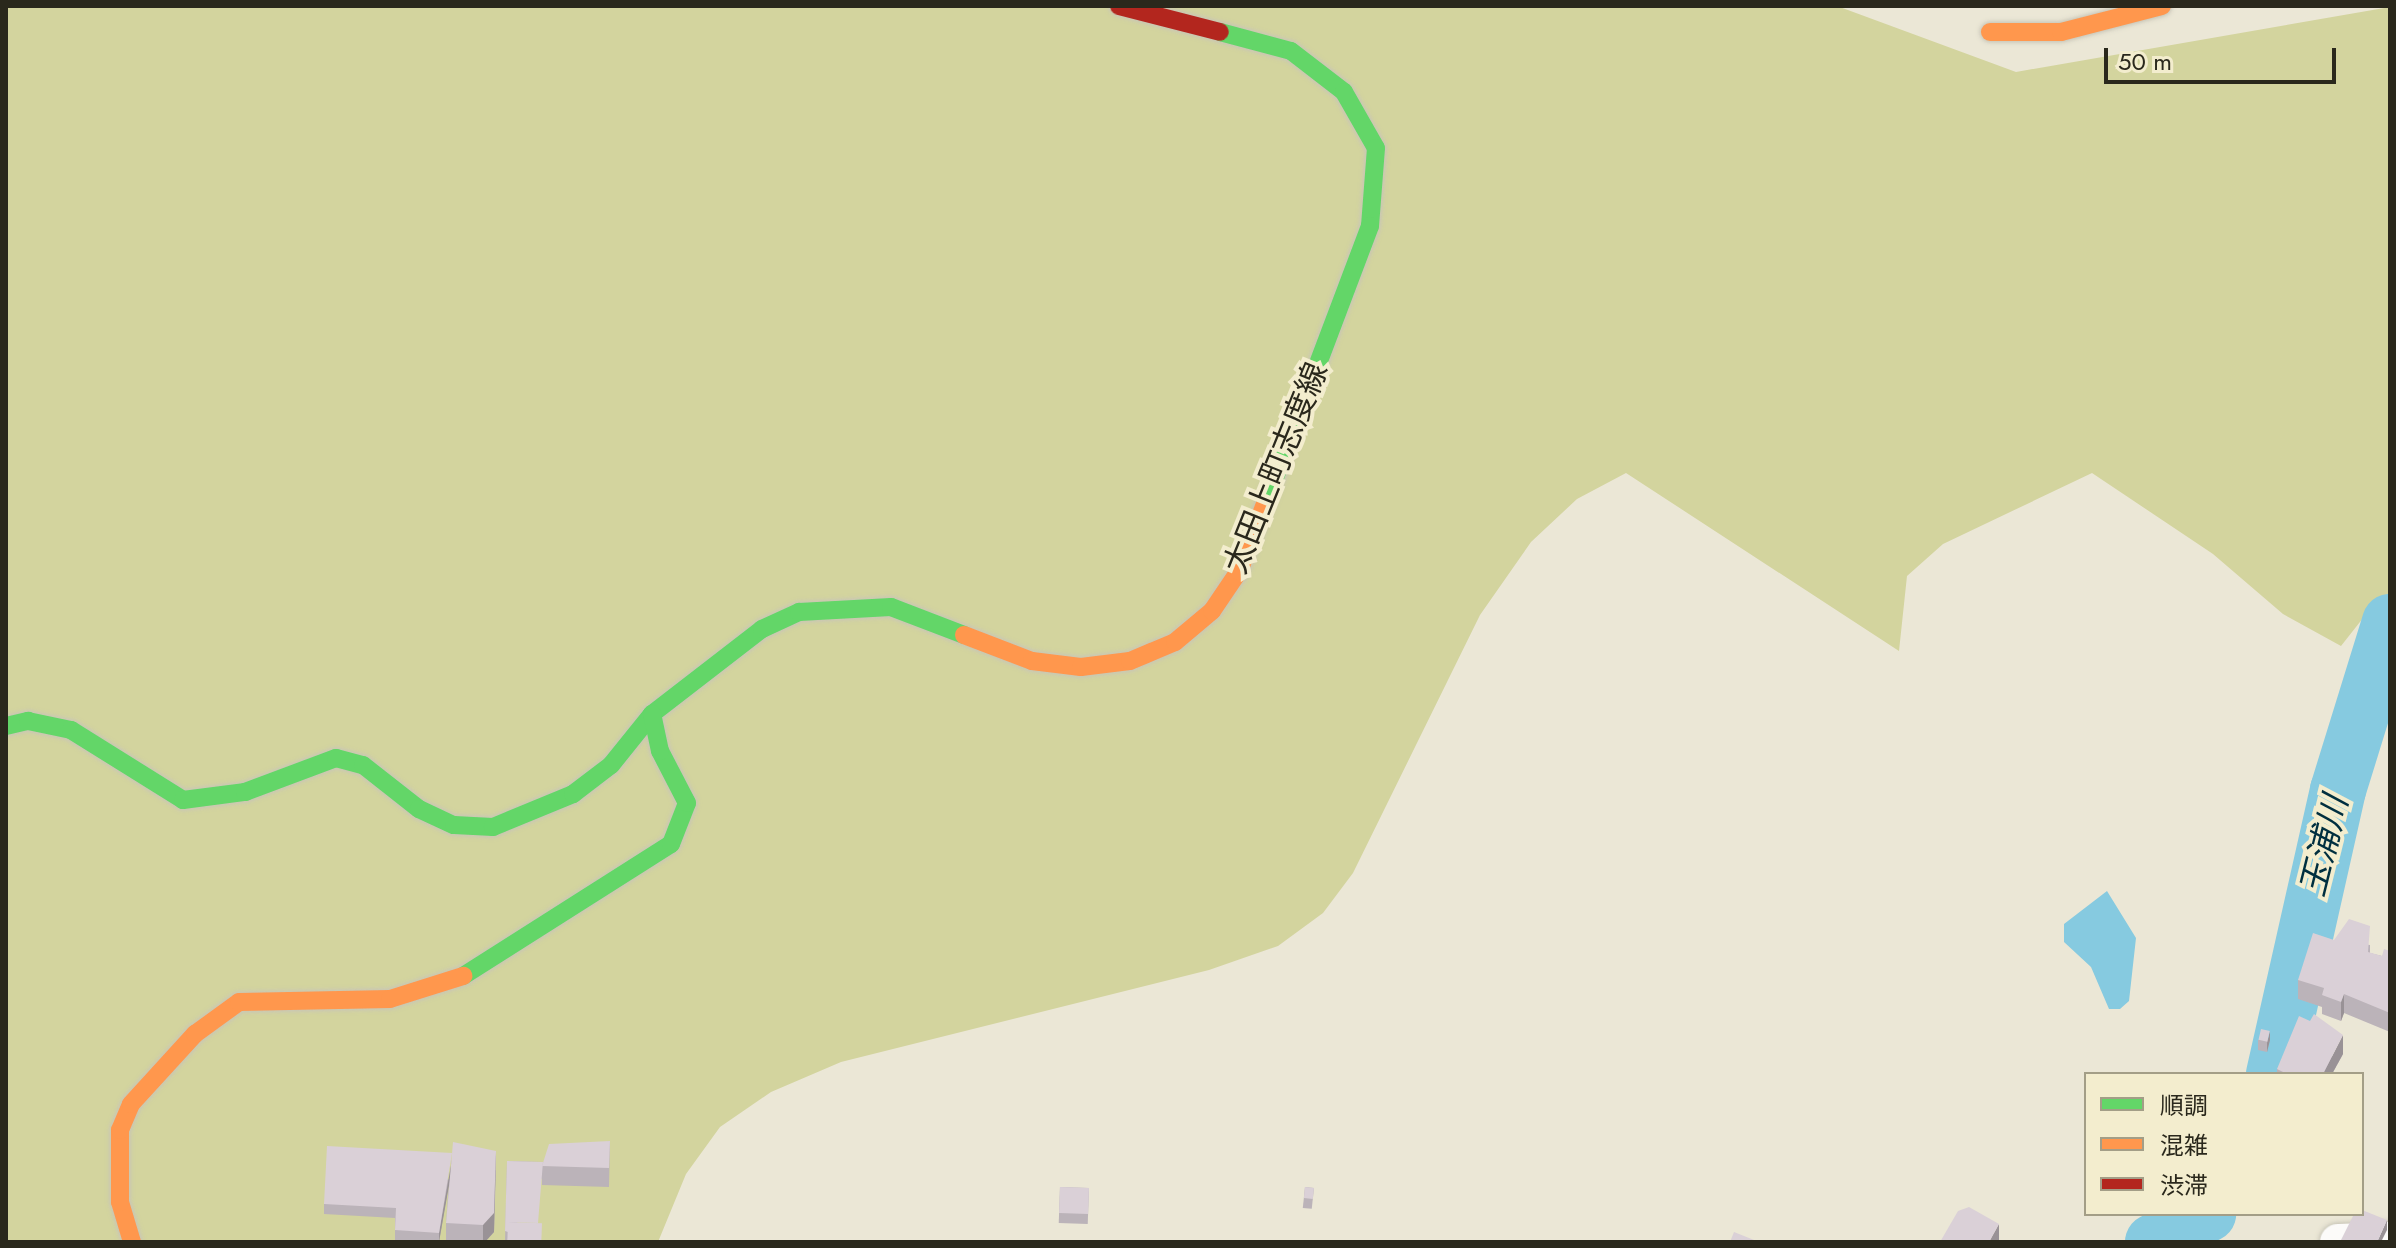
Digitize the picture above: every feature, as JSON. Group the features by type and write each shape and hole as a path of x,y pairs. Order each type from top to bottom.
{"main road":[{"name":"太田上町志度線","path":"6,726 28,721 71,730 183,800 245,792 336,758 363,765 419,809 454,825 493,827 573,794 611,765 652,714 762,629 799,612 891,607 1032,661 1081,667 1130,661 1175,642 1212,611 1239,571 1370,226 1376,148 1344,92 1291,51 1119,6"},
{"path":"1990,32 2061,32 2162,6"},
{"path":"132,1242 120,1202 120,1130 131,1104 195,1034 239,1002 390,999 471,973 671,844 687,803 660,751 652,714"}],"street":[{"path":"2338,1242 2390,1240"}],"green space":[{"path":"6,6 1837,6 2016,72 2390,7 2390,611 2367,613 2341,646 2283,614 2213,554 2092,473 1943,544 1907,576 1899,651 1626,473 1577,499 1531,542 1480,615 1353,873 1323,913 1278,946 1209,970 841,1062 771,1092 720,1127 686,1174 658,1242 6,1242"}],"water":[{"path":"2107,891 2136,938 2129,1001 2120,1009 2109,1009 2091,967 2064,942 2064,924"}],"building":[{"path":"2349,919 2370,926 2368,952 2382,956 2384,949 2390,951 2390,1013 2344,994 2341,1002 2322,995 2324,988 2298,980 2313,933 2334,940"},
{"path":"2314,1014 2343,1035 2324,1072 2283,1072 2277,1069 2299,1016 2310,1021"},
{"path":"2261,1029 2270,1031 2267,1042 2259,1040"},
{"path":"610,1141 609,1168 542,1166 549,1144"},
{"path":"453,1142 496,1151 494,1213 483,1225 446,1223"},
{"path":"327,1146 452,1153 439,1233 395,1230 396,1208 324,1204"},
{"path":"507,1161 543,1162 538,1223 508,1222 508,1232 505,1231"},
{"path":"1060,1187 1089,1188 1088,1214 1059,1213"},
{"path":"1305,1187 1314,1188 1313,1199 1304,1198"},
{"path":"1969,1207 1999,1224 1989,1242 1940,1242 1958,1211"},
{"path":"2364,1211 2387,1220 2378,1240 2383,1242 2340,1242 2353,1216 2364,1216"},
{"path":"508,1222 542,1223 541,1242 507,1242"},
{"path":"1734,1232 1754,1240 1730,1242"}],"waterway":[{"name":"玉浦川","path":"2274,1072 2338,790 2390,622"},
{"name":"玉浦川","path":"2153,1242 2204,1216"}],"traffic: fast":[{"path":"1220,32 1291,51 1344,92 1376,148 1370,226 1265,504"},
{"path":"6,726 28,721 71,730 183,800 245,792 336,758 363,765 419,809 454,825 493,827 573,794 611,765 652,714 762,629 799,612 891,607 964,635"},
{"path":"463,976 671,844 687,803 660,751 652,714"}],"traffic: slow":[{"path":"1990,32 2061,32 2162,6"},
{"path":"964,635 1032,661 1081,667 1130,661 1175,642 1212,611 1239,571 1265,504"},
{"path":"132,1242 120,1202 120,1130 131,1104 195,1034 239,1002 390,999 463,976"}],"traffic: jam":[{"path":"1119,6 1220,32"}]}
